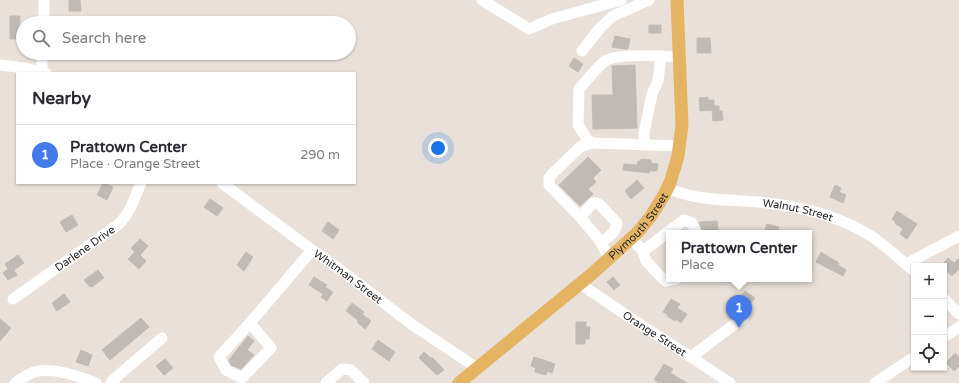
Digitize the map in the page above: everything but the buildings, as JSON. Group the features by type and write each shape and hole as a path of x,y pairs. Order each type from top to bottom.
{"main road":[{"name":"Plymouth Street","path":"459,383 580,283 638,232 651,216 668,189 676,165 682,125 677,0"}],"street":[{"path":"44,0 44,16"},
{"path":"482,0 529,29 552,19 621,0"},
{"path":"582,51 600,28 613,16 649,0"},
{"path":"592,143 587,139 578,125 579,89 606,60 613,57 627,56 680,56"},
{"path":"644,145 644,133 652,94 658,81 661,56"},
{"path":"0,65 44,72 43,60"},
{"path":"609,258 601,243 580,217 549,185 549,178 580,147 592,143 680,146"},
{"name":"Darlene Drive","path":"13,299 119,224 129,210 141,184"},
{"name":"Whitman Street","path":"223,184 414,326 477,368"},
{"name":"Walnut Street","path":"668,189 698,197 777,204 822,215 855,227 880,243 910,267"},
{"path":"580,217 593,203 597,203 617,223 615,230 601,243"},
{"path":"671,230 684,220 692,223 695,230"},
{"path":"643,251 666,234"},
{"path":"910,267 959,236"},
{"path":"631,238 643,251 646,261 660,276 666,280"},
{"path":"250,322 271,348 242,378 226,370 219,357 312,250"},
{"name":"Orange Street","path":"580,283 730,383"},
{"path":"947,302 959,314"},
{"path":"691,357 744,317"},
{"path":"947,335 959,327"},
{"path":"111,383 162,338"},
{"path":"875,383 911,359"},
{"path":"326,383 342,369 351,370 364,383"},
{"path":"15,383 34,373 43,371 58,371 96,383"}],"place":[{"name":"Prattown Center","path":"739,328"}]}
